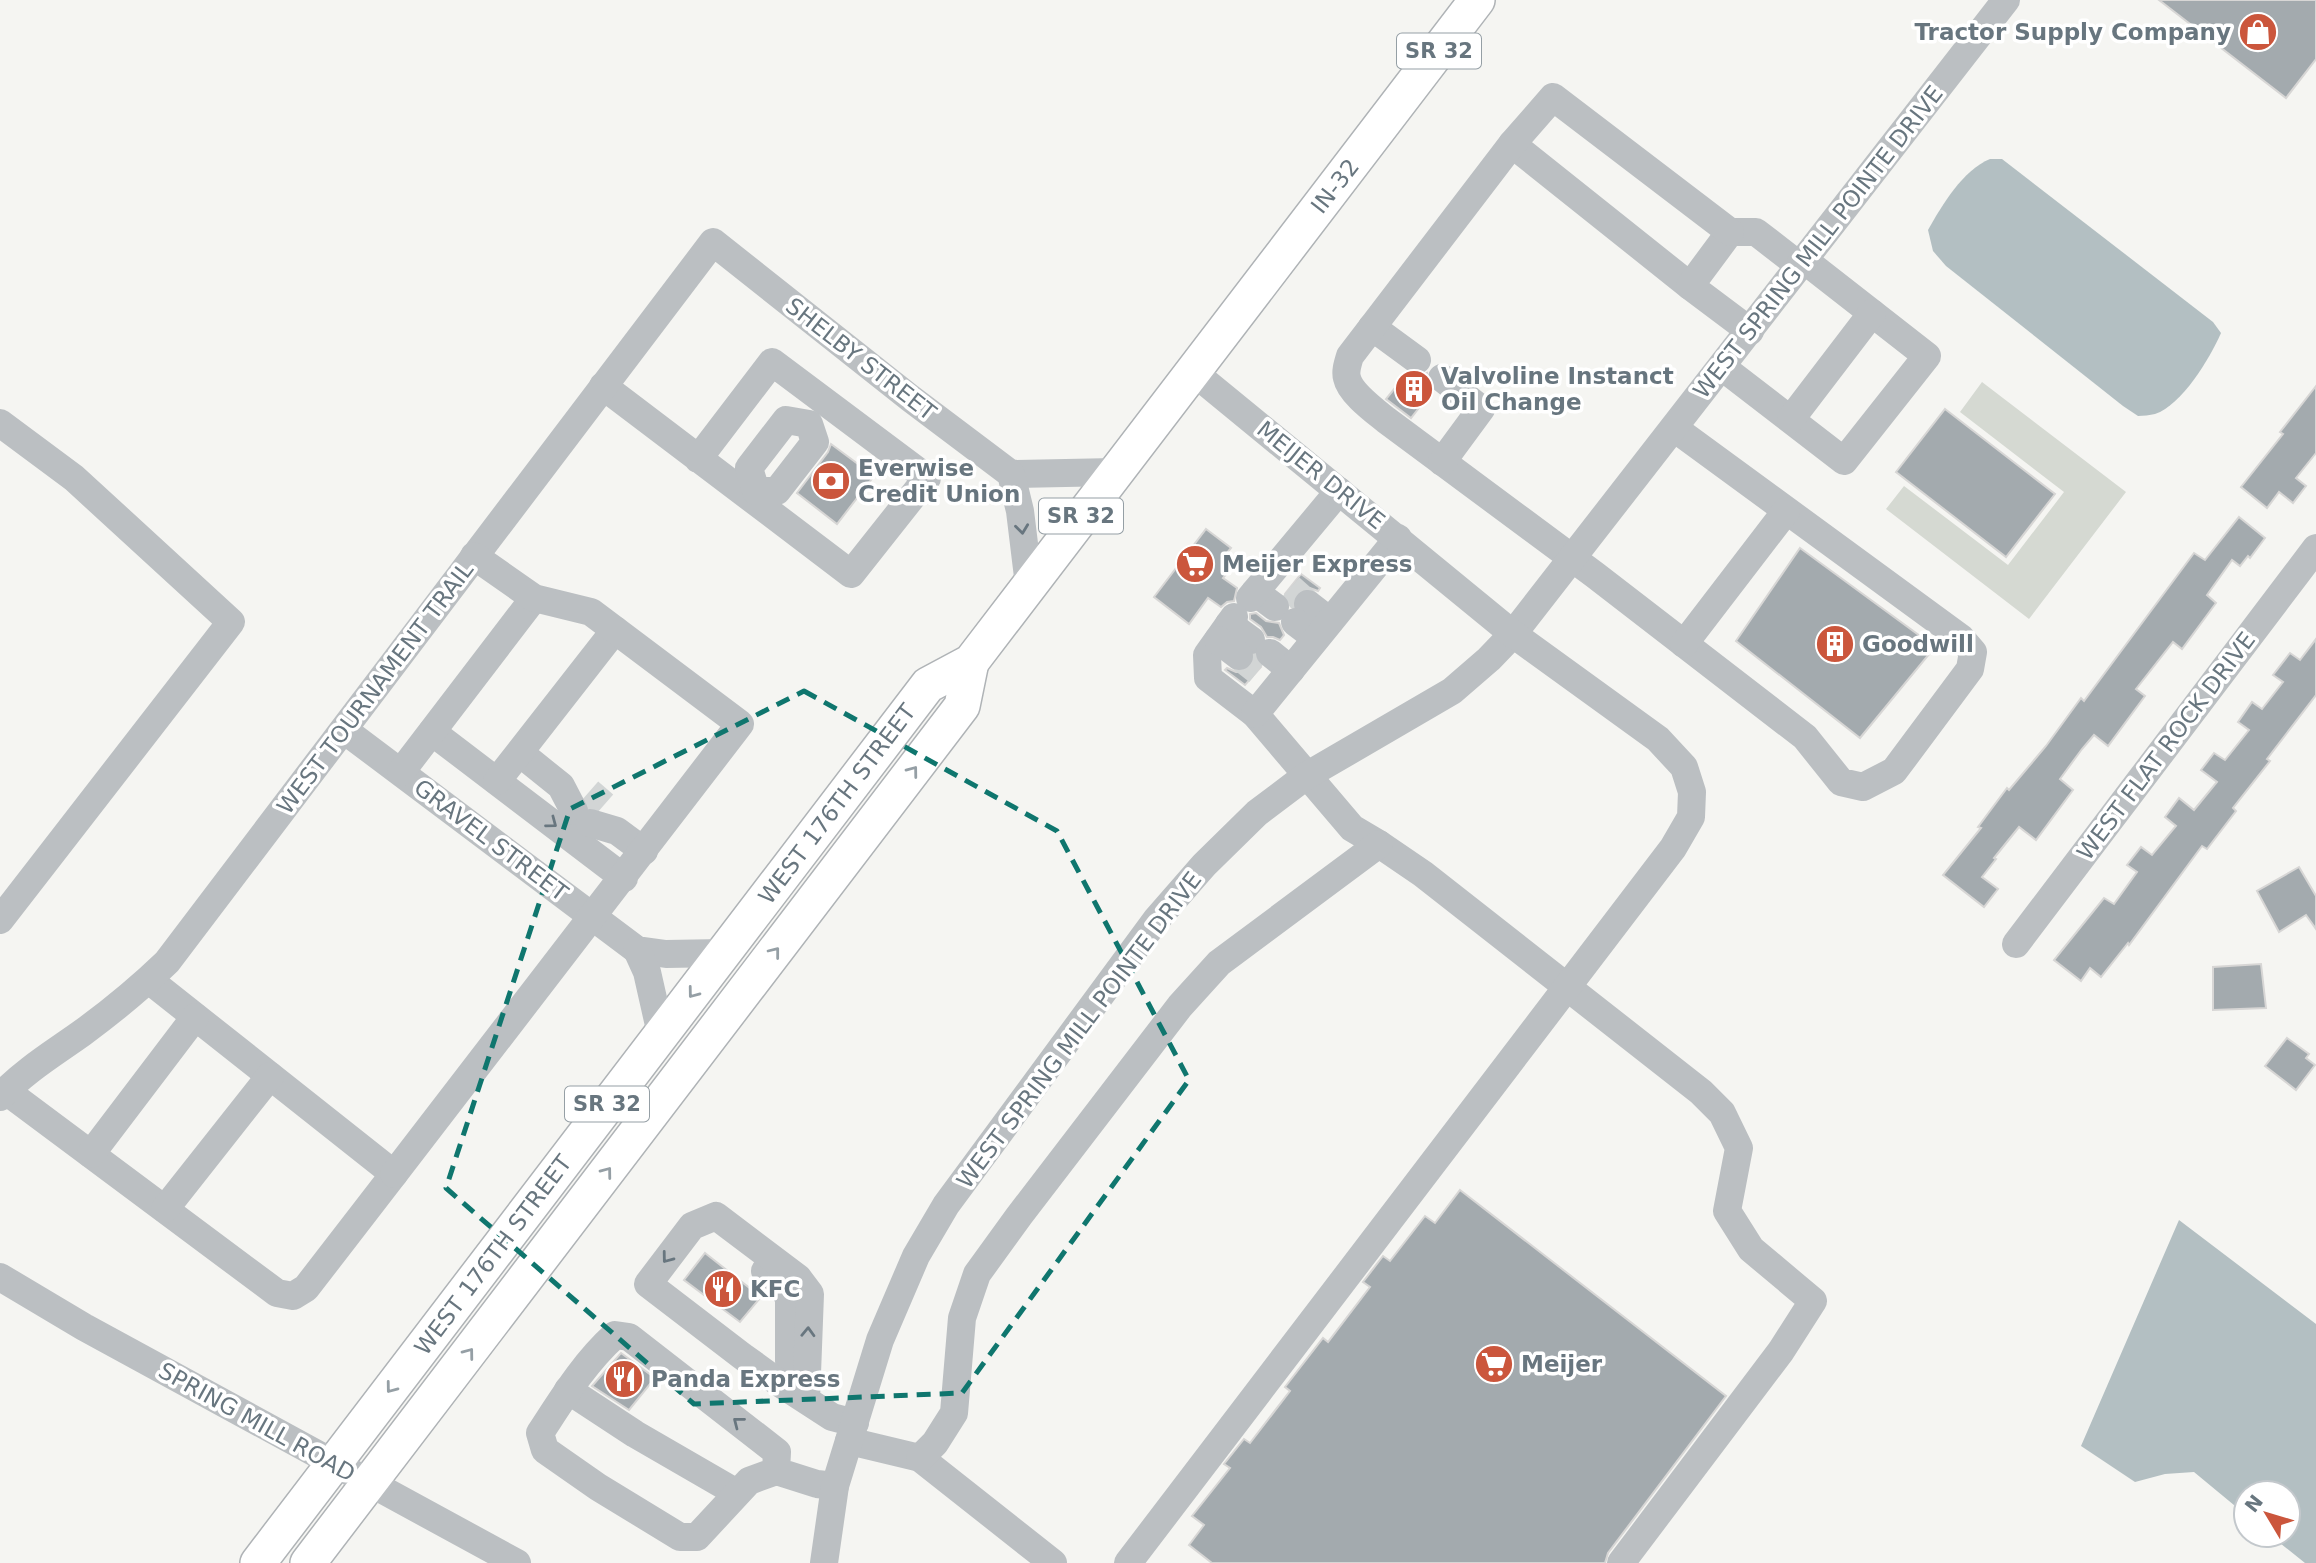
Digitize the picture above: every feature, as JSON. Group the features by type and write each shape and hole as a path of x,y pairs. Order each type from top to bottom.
{"main road":[{"name":"IN-32","path":"1192,371 1478,0"},
{"name":"WEST 176TH STREET","path":"258,1563 928,685 971,662 1192,371"},
{"name":"WEST 176TH STREET","path":"309,1563 962,706 971,662"}],"street":[{"name":"WEST SPRING MILL POINTE DRIVE","path":"824,1563 835,1486 880,1340 916,1256 946,1205 1156,920 1204,865 1257,813 1306,776 1452,691 1513,634 2006,0"},
{"path":"1674,428 1961,638 1973,652 1970,669 1894,771 1863,787 1841,782 1805,737 1363,401 1347,380 1350,356 1512,144 1553,97 1730,232 1756,232 1872,313 1927,356 1844,461 1722,367"},
{"path":"1512,144 1749,331"},
{"path":"1690,286 1730,232"},
{"name":"WEST TOURNAMENT TRAIL","path":"3,1094 39,1062 107,1014 167,962 713,242"},
{"name":"SHELBY STREET","path":"713,242 1011,474"},
{"path":"1791,419 1872,313"},
{"path":"1372,327 1417,360"},
{"path":"603,386 698,458 753,495 851,574 927,478 772,362 698,458"},
{"name":"MEIJER DRIVE","path":"1128,1563 1673,848 1691,817 1692,792 1684,766 1658,739 1513,634 1398,537 1192,371"},
{"path":"1442,378 1481,409 1442,462"},
{"path":"753,495 826,402"},
{"path":"0,424 74,478 231,622 0,920"},
{"path":"1029,585 1020,511 1011,474 1115,472"},
{"path":"1255,714 1270,628 1339,491"},
{"path":"1684,644 1786,511"},
{"path":"1398,537 1270,628 1207,655 1208,678 1255,714 1352,828 1423,874 1701,1093 1722,1113 1739,1148 1727,1211 1751,1249 1813,1301 1782,1351 1621,1563"},
{"name":"WEST FLAT ROCK DRIVE","path":"2016,944 2316,548"},
{"path":"3,1094 91,1154 277,1293 293,1296 306,1288 740,724 591,612 534,598 474,556"},
{"path":"401,772 534,598"},
{"path":"497,781 615,630"},
{"name":"GRAVEL STREET","path":"344,730 637,950"},
{"path":"432,732 624,878"},
{"path":"520,753 644,851"},
{"path":"920,1458 935,1443 954,1413 962,1318 977,1274 1019,1216 1180,1006 1219,964 1379,844"},
{"path":"637,950 666,954 723,953"},
{"path":"637,950 647,972 661,1034"},
{"path":"149,979 394,1174"},
{"path":"91,1154 195,1017"},
{"path":"165,1209 270,1076"},
{"path":"806,1390 810,1294 798,1278 716,1216 692,1226 648,1284 741,1356 806,1390 832,1417 852,1432 920,1458 1054,1563"},
{"name":"SPRING MILL ROAD","path":"0,1277 31,1297 369,1484 517,1563"},
{"path":"776,1471 777,1452 629,1337 615,1335 598,1350 540,1433 545,1450 621,1502 680,1537 697,1537 749,1481 776,1471 817,1484 835,1486"},
{"path":"568,1390 635,1434 737,1493"}],"highlighted area":[{"path":"804,691 1057,831 1189,1080 962,1393 694,1404 446,1188 570,809"}],"shaded area":[{"path":"1990,159 2002,159 2213,322 2221,333 2194,380 2165,409 2155,414 2138,416 2123,406 1946,266 1933,251 1928,230 1940,210 1962,180"},
{"path":"1982,382 2126,492 2029,619 1886,509 1904,486 2008,565 2064,492 1960,412"},
{"path":"2179,1220 2316,1324 2316,1563 2305,1563 2288,1549 2302,1549 2302,1479 2232,1479 2232,1503 2194,1472 2165,1474 2135,1482 2081,1446"}],"building":[{"name":"Tractor Supply Company","path":"2159,0 2316,0 2316,59 2286,98"},
{"path":"1407,373 1416,377 1427,373 1426,383 1432,391 1411,418 1386,399"},
{"path":"2316,386 2316,453 2296,478 2306,486 2293,503 2279,492 2267,508 2241,487 2283,434 2280,432"},
{"path":"1945,409 2055,494 2006,557 1896,472"},
{"name":"Everwise Credit Union","path":"831,444 874,476 837,524 797,493"},
{"path":"2239,517 2265,538 2250,558 2248,556 2240,566 2232,560 2207,595 2216,603 2182,649 2173,642 2136,689 2145,696 2108,746 2094,735 2082,749 2060,779 2073,790 2036,840 2019,827 1994,858 1996,859 1982,877 1998,889 1984,907 1943,875 1981,828 1978,827 2007,788 2009,790 2046,746 2081,698 2084,701 2194,553 2205,560"},
{"path":"1206,529 1231,548 1222,559 1232,567 1223,578 1237,588 1234,601 1221,607 1208,598 1189,624 1154,597"},
{"name":"Goodwill","path":"1800,548 1935,647 1860,738 1736,641"},
{"path":"1301,574 1320,588 1318,591 1301,589 1294,594 1291,606 1285,594"},
{"path":"1256,613 1266,621 1279,623 1284,635 1280,640 1267,637 1261,627 1250,619 1250,614"},
{"path":"2316,639 2316,695 2233,808 2236,811 2207,849 2202,846 2129,945 2128,943 2101,977 2090,968 2081,981 2054,960 2104,898 2114,904 2137,872 2127,865 2141,847 2152,855 2176,826 2165,817 2179,798 2194,810 2217,782 2201,770 2214,753 2225,760 2249,730 2238,722 2252,702 2262,709 2283,682 2273,675 2290,653 2300,660"},
{"path":"1255,660 1261,667 1245,685 1225,670 1227,668 1245,672 1252,667"},
{"path":"2299,867 2316,896 2316,929 2306,915 2279,932 2257,891"},
{"path":"2261,964 2266,1008 2213,1010 2213,967"},
{"path":"2287,1038 2309,1054 2306,1058 2315,1065 2296,1090 2265,1066"},
{"name":"Meijer","path":"1460,1190 1726,1396 1608,1553 1605,1563 1212,1563 1189,1545 1204,1525 1192,1516 1230,1468 1224,1464 1244,1439 1250,1443 1290,1391 1285,1387 1323,1338 1328,1342 1370,1287 1363,1282 1383,1256 1390,1261 1425,1216 1435,1223"},
{"name":"KFC","path":"705,1253 761,1297 740,1322 684,1280"},
{"name":"Panda Express","path":"621,1353 655,1378 629,1410 592,1386"}],"tunnel":[{"path":"1290,588 1308,604"},
{"path":"1239,656 1258,671"},
{"path":"589,792 604,805"}],"place":[{"name":"Tractor Supply Company","path":"2258,32"},
{"name":"Valvoline Instanct Oil Change","path":"1414,389"},
{"name":"Everwise Credit Union","path":"831,481"},
{"name":"Meijer Express","path":"1195,564"},
{"name":"Goodwill","path":"1835,644"},
{"name":"KFC","path":"723,1289"},
{"name":"Meijer","path":"1494,1364"},
{"name":"Panda Express","path":"624,1379"}]}
